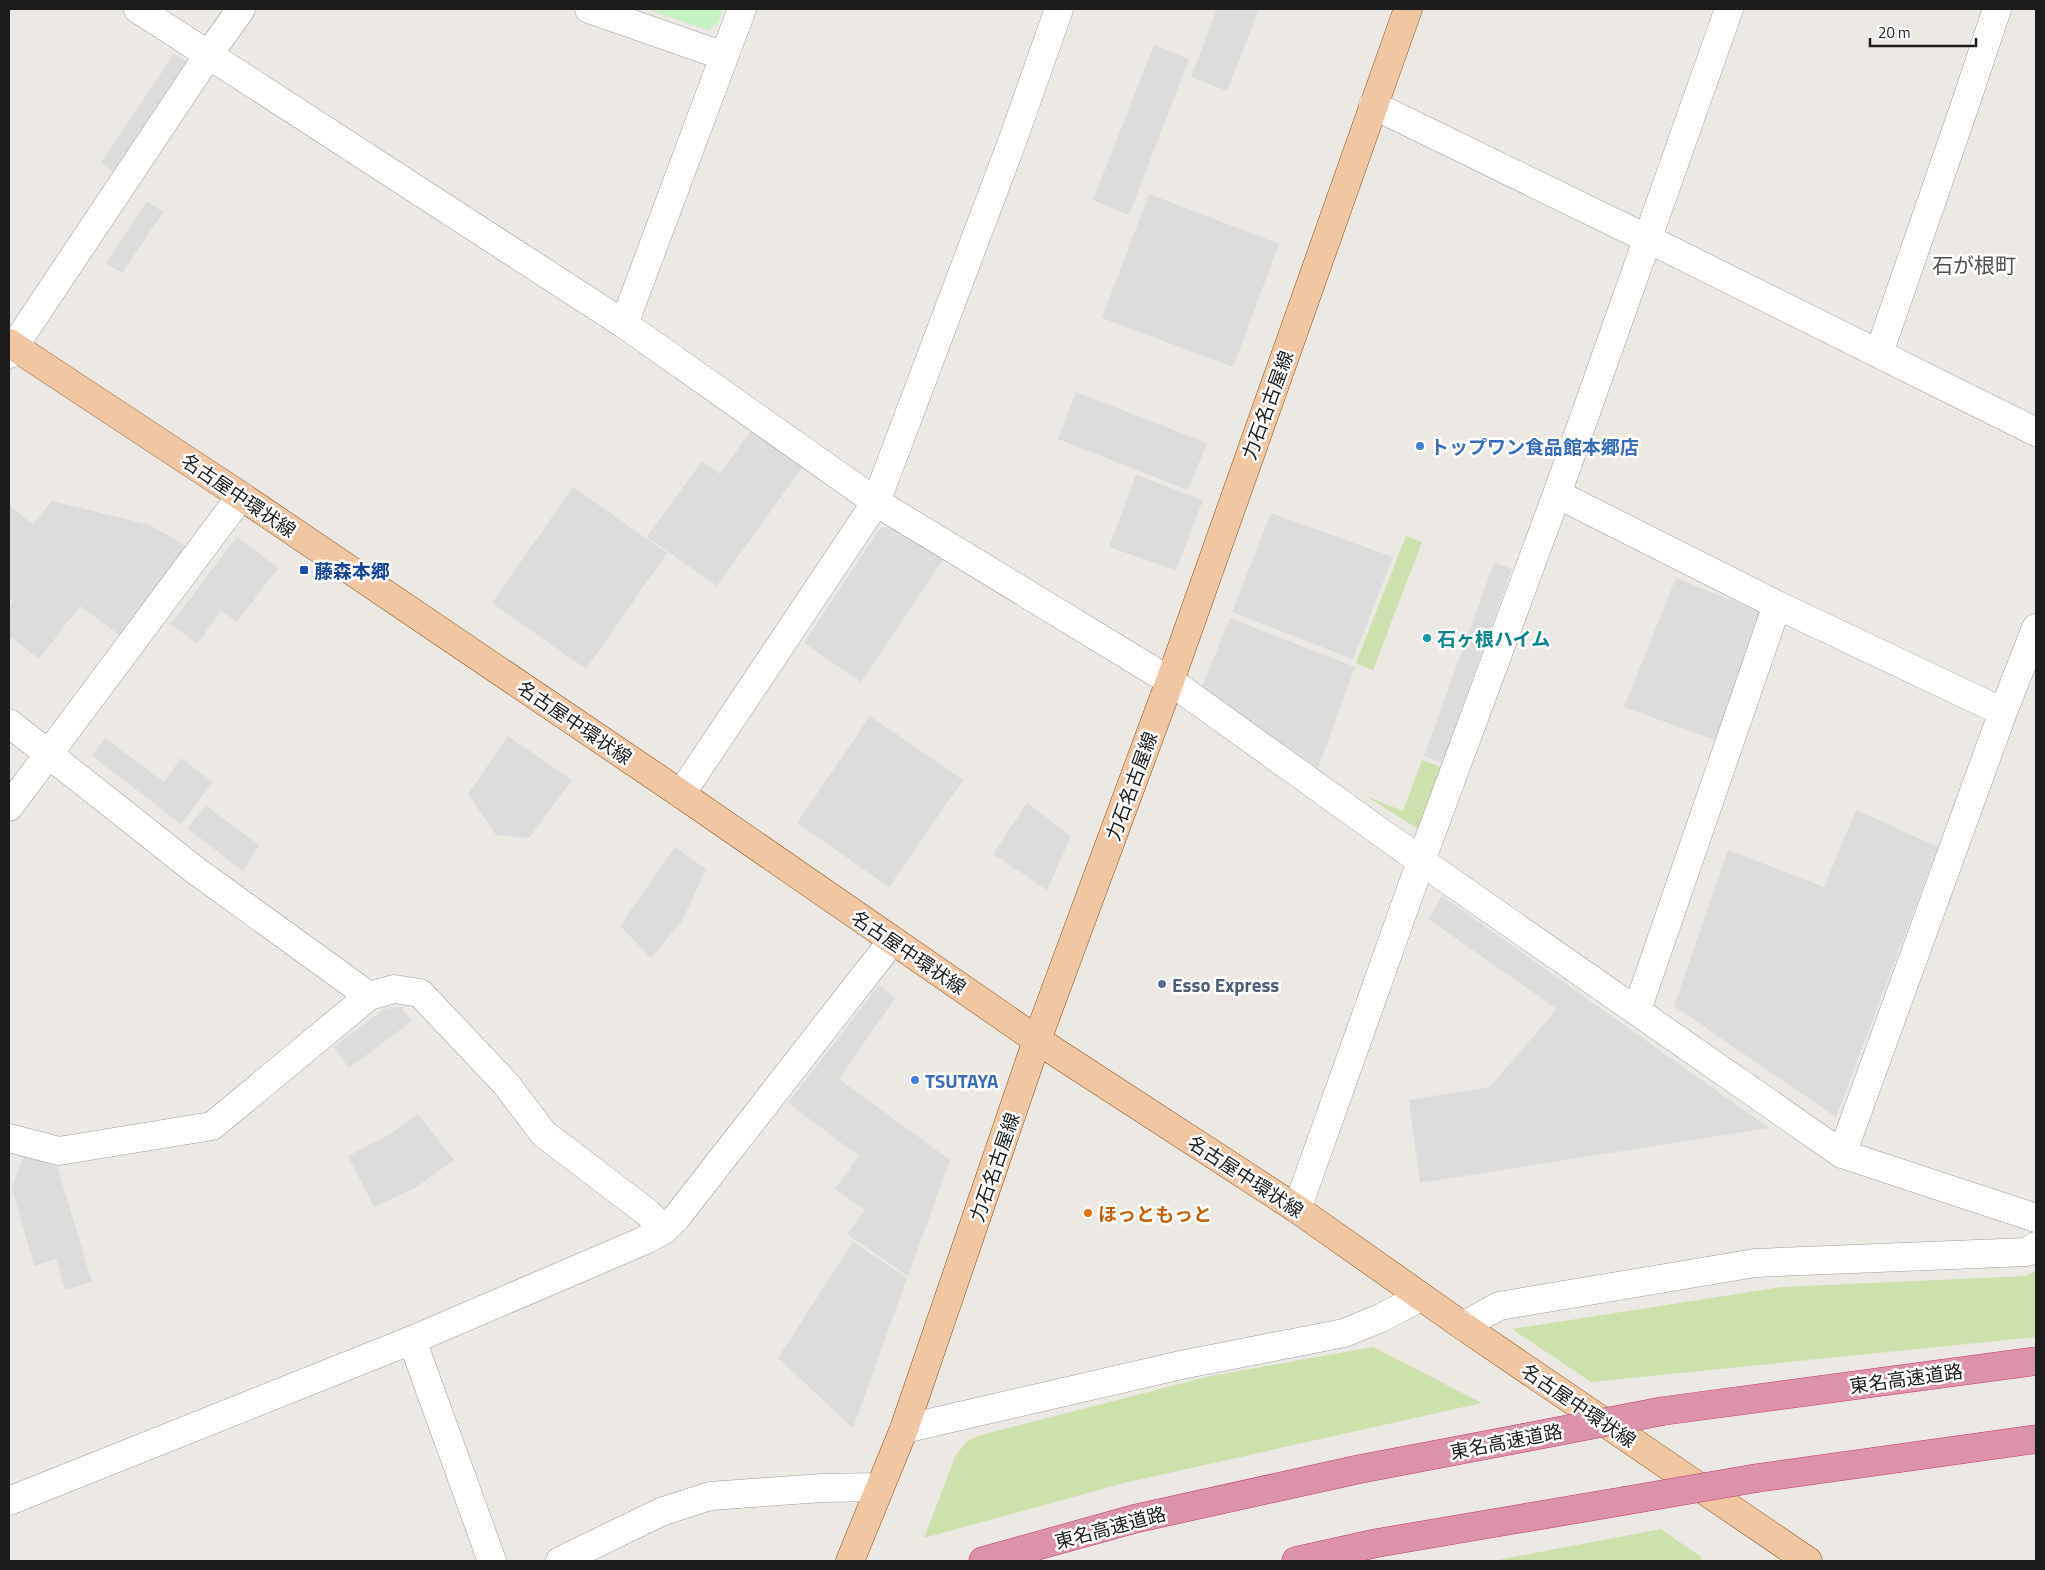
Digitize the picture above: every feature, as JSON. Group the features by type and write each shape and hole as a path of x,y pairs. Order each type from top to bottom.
{"highway":[{"name":"東名高速道路","path":"983,1561 1134,1519 1360,1469 1662,1411 2036,1361"},
{"path":"1296,1561 1377,1544 1757,1478 2036,1439"}],"main road":[{"name":"力石名古屋線","path":"850,1561 904,1429 1037,1040 1170,681 1408,9"},
{"name":"名古屋中環状線","path":"10,348 241,496 681,794 1037,1040 1297,1209 1463,1326 1808,1561"}],"street":[{"path":"138,9 624,324 876,502 1170,681 1421,861 1842,1154 2036,1218"},
{"path":"10,348 241,9"},
{"path":"589,9 724,56"},
{"path":"624,324 742,9"},
{"path":"681,794 876,502 1012,142 1059,9"},
{"path":"1297,1209 1421,861 1557,494 1646,238 1729,9"},
{"path":"1878,353 1997,9"},
{"path":"1374,105 2036,432"},
{"path":"1557,494 1778,605 2004,712"},
{"path":"9,807 241,496"},
{"path":"1637,1010 1778,605"},
{"path":"1842,1154 2036,628"},
{"path":"9,723 195,870 369,996"},
{"path":"9,1501 412,1340 643,1241 664,1230 676,1218 740,1139 892,941"},
{"path":"9,1138 59,1151 212,1126 369,996 394,989 420,993 506,1084 544,1134 648,1213 664,1230"},
{"path":"1463,1326 1498,1306 1755,1263 2027,1252 2036,1246"},
{"path":"904,1429 1181,1365 1344,1333 1381,1318 1421,1297"},
{"path":"412,1340 492,1561"},
{"path":"560,1561 662,1512 710,1496 822,1488 880,1487"}],"green space":[{"path":"646,9 723,9 718,23 708,30"},
{"path":"1406,536 1422,542 1373,670 1356,663"},
{"path":"1422,760 1441,767 1418,829 1366,796 1403,811"},
{"path":"2036,1271 2036,1337 1591,1382 1512,1329 1782,1287 2026,1276"},
{"path":"1373,1347 1482,1403 1124,1483 924,1538 955,1457 966,1442 981,1435 1211,1376"},
{"path":"1661,1529 1701,1557 1700,1561 1492,1561"}],"shaded area":[{"path":"1217,9 1259,9 1227,91 1191,77"},
{"path":"1154,45 1189,59 1129,215 1093,200"},
{"path":"174,54 191,65 117,175 101,163"},
{"path":"1149,194 1279,244 1233,367 1102,318"},
{"path":"147,201 163,212 122,273 106,263"},
{"path":"1076,392 1207,443 1188,490 1058,439"},
{"path":"752,429 803,466 717,586 647,537 702,461 720,474"},
{"path":"1136,475 1203,500 1176,570 1109,547"},
{"path":"573,487 667,553 586,669 492,603"},
{"path":"52,501 150,525 192,550 126,640 80,606 39,659 9,636 9,608 13,602 9,598 9,506 33,524"},
{"path":"1271,513 1393,557 1353,659 1232,612"},
{"path":"881,527 896,527 943,560 861,682 804,643"},
{"path":"237,537 278,568 237,622 221,611 197,644 171,624"},
{"path":"1494,563 1512,569 1442,763 1424,756"},
{"path":"1676,578 1761,612 1715,740 1624,707"},
{"path":"1230,618 1355,667 1318,768 1202,687"},
{"path":"870,716 963,780 889,887 797,823"},
{"path":"508,736 572,780 529,838 496,835 468,794"},
{"path":"105,738 164,782 181,758 213,782 181,824 92,756"},
{"path":"1027,803 1071,836 1047,890 993,854"},
{"path":"206,806 259,845 243,871 187,828"},
{"path":"1856,810 1938,847 1836,1117 1674,1006 1728,850 1824,887"},
{"path":"675,847 706,869 682,921 651,958 620,926"},
{"path":"1442,896 1769,1128 1420,1183 1409,1100 1490,1087 1557,1009 1428,919"},
{"path":"879,985 895,998 839,1079 950,1160 908,1276 847,1234 865,1210 835,1189 859,1156 788,1103"},
{"path":"401,1007 412,1021 349,1068 334,1047 384,1009"},
{"path":"418,1114 454,1160 415,1188 374,1207 348,1156 392,1133"},
{"path":"24,1156 57,1166 92,1282 65,1290 56,1259 34,1266 12,1188"},
{"path":"853,1242 907,1278 853,1428 778,1358"}],"place":[{"name":"トップワン食品館本郷店","path":"1420,446"},
{"name":"藤森本郷","path":"304,570"},
{"name":"石ヶ根ハイム","path":"1427,638"},
{"name":"Esso Express","path":"1162,984"},
{"name":"TSUTAYA","path":"915,1080"},
{"name":"ほっともっと","path":"1088,1213"}],"district":[{"name":"石が根町","path":"1974,265"}]}
